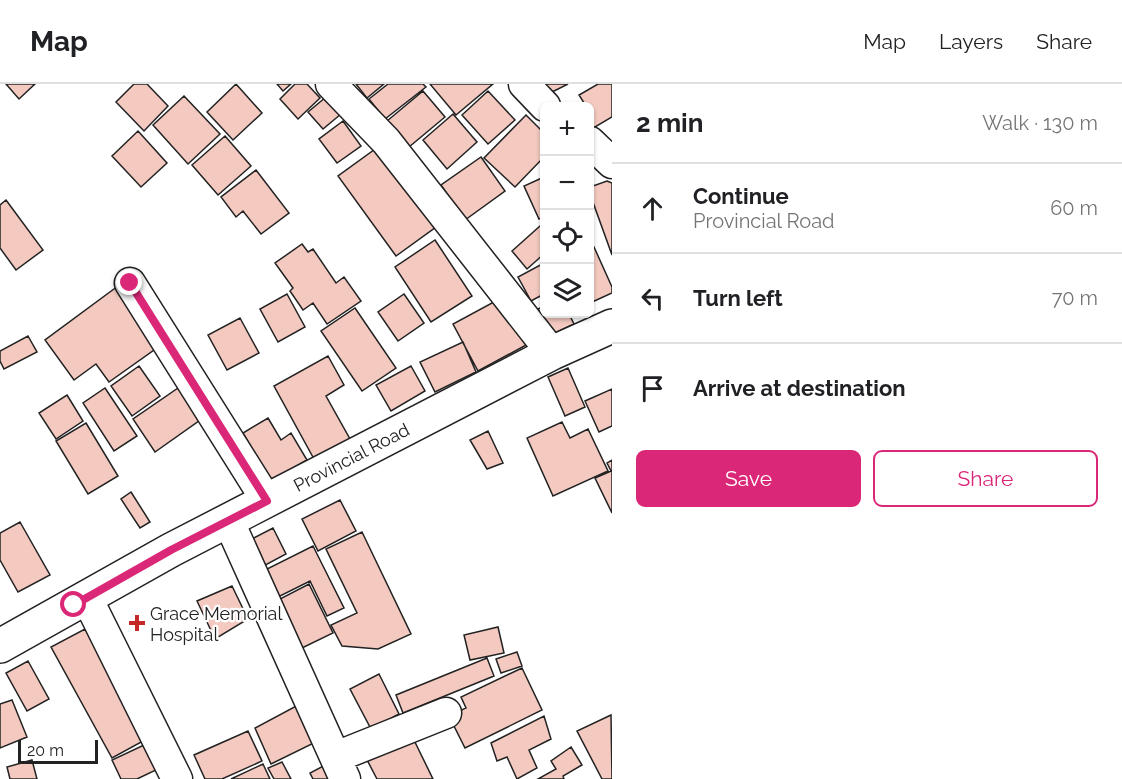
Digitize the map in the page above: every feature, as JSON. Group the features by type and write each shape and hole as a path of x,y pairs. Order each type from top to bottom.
{"main road":[{"name":"Provincial Road","path":"0,646 171,550 552,353 612,326"}],"street":[{"path":"332,84 386,141 552,353"},
{"path":"524,84 541,102"},
{"path":"594,146 612,163"},
{"path":"130,283 267,501"},
{"path":"229,522 341,768 446,713"},
{"path":"87,598 177,779"}],"building":[{"path":"6,84 35,84 19,99"},
{"path":"134,84 147,84 168,106 144,131 116,102"},
{"path":"236,84 262,113 233,140 207,112"},
{"path":"277,84 291,84 283,91"},
{"path":"295,84 307,84 320,98 298,119 280,99"},
{"path":"356,84 384,84 367,98"},
{"path":"388,84 423,84 426,87 385,119 369,99"},
{"path":"430,84 493,84 456,115"},
{"path":"538,84 568,84 548,94"},
{"path":"598,84 612,84 612,117 594,128 594,102 583,102 579,95"},
{"path":"423,91 445,117 409,147 387,121"},
{"path":"488,91 515,120 488,144 462,115"},
{"path":"184,96 220,134 188,164 153,125"},
{"path":"326,97 341,114 323,129 308,112"},
{"path":"453,114 477,142 447,169 423,140"},
{"path":"526,115 540,129 540,161 515,187 484,158"},
{"path":"343,121 361,146 337,163 319,139"},
{"path":"138,131 167,163 141,187 112,156"},
{"path":"225,136 251,166 218,195 192,165"},
{"path":"378,147 436,227 396,256 338,176"},
{"path":"481,157 505,191 465,220 441,185"},
{"path":"256,170 289,213 261,234 243,211 236,217 221,197"},
{"path":"540,179 540,219 539,219 524,186"},
{"path":"607,181 612,183 612,255 594,205 594,186"},
{"path":"6,200 43,250 16,270 0,248 0,205"},
{"path":"540,226 540,258 527,269 512,251"},
{"path":"435,240 472,296 431,322 395,267"},
{"path":"302,244 308,252 313,249 336,283 344,277 361,301 327,324 313,303 303,310 290,291 293,288 275,263"},
{"path":"594,247 612,287 612,293 594,301"},
{"path":"540,265 540,296 531,301 518,277"},
{"path":"118,286 161,345 109,382 96,364 74,380 45,340"},
{"path":"287,294 305,327 278,342 260,309"},
{"path":"404,294 424,323 398,341 378,312"},
{"path":"503,297 528,344 478,371 453,324"},
{"path":"355,308 396,368 362,391 321,331"},
{"path":"240,318 259,353 227,370 208,335"},
{"path":"542,318 571,318 574,324 551,335"},
{"path":"28,336 37,352 4,369 0,361 0,351"},
{"path":"463,342 476,372 435,392 420,362"},
{"path":"328,356 344,385 326,396 350,439 314,459 274,386"},
{"path":"139,366 160,396 132,416 111,386"},
{"path":"411,366 425,391 391,411 376,385"},
{"path":"568,368 585,407 565,416 548,377"},
{"path":"181,386 203,418 155,452 133,419"},
{"path":"105,388 137,436 114,451 83,403"},
{"path":"612,389 612,426 599,432 585,401"},
{"path":"67,395 83,421 56,439 39,413"},
{"path":"268,418 281,440 291,433 307,460 271,481 243,433"},
{"path":"562,422 570,438 588,429 608,471 553,496 527,438"},
{"path":"86,423 118,476 88,494 56,441"},
{"path":"488,431 503,463 487,469 470,440"},
{"path":"612,460 612,513 595,478 611,471 607,463"},
{"path":"131,492 150,522 140,528 121,499"},
{"path":"340,500 356,531 318,551 302,519"},
{"path":"20,522 50,575 18,592 0,560 0,533"},
{"path":"273,528 286,554 258,569 244,543"},
{"path":"362,532 411,634 378,649 342,646 331,625 357,613 326,549"},
{"path":"313,546 344,608 327,616 310,581 276,598 263,571"},
{"path":"309,584 333,633 302,648 278,600"},
{"path":"232,586 248,619 215,639 197,601"},
{"path":"498,627 504,653 470,660 464,635"},
{"path":"85,629 145,740 112,758 51,647"},
{"path":"517,652 522,666 501,673 496,659"},
{"path":"487,658 494,676 403,713 396,695"},
{"path":"28,661 49,699 27,711 6,673"},
{"path":"522,668 542,710 465,748 449,716 466,708 461,697"},
{"path":"379,674 399,714 371,729 350,689"},
{"path":"12,700 27,737 0,748 0,704"},
{"path":"300,704 320,740 271,764 255,728"},
{"path":"611,715 612,779 602,779 577,731"},
{"path":"544,716 551,739 529,750 537,768 517,779 507,757 497,761 491,743"},
{"path":"248,731 262,761 222,779 205,779 194,755"},
{"path":"412,736 433,779 377,779 366,758"},
{"path":"144,745 156,770 137,779 121,779 112,760"},
{"path":"571,747 582,765 563,776 564,779 538,779 556,769 551,761"},
{"path":"32,760 37,779 10,779 7,767"},
{"path":"282,762 291,779 274,779 268,768"},
{"path":"331,762 339,779 313,779 310,773"},
{"path":"263,764 270,779 231,779"}],"place":[{"name":"Grace Memorial Hospital","path":"137,623"}],"route":[{"path":"74,605 171,550 267,501 130,283"}]}
